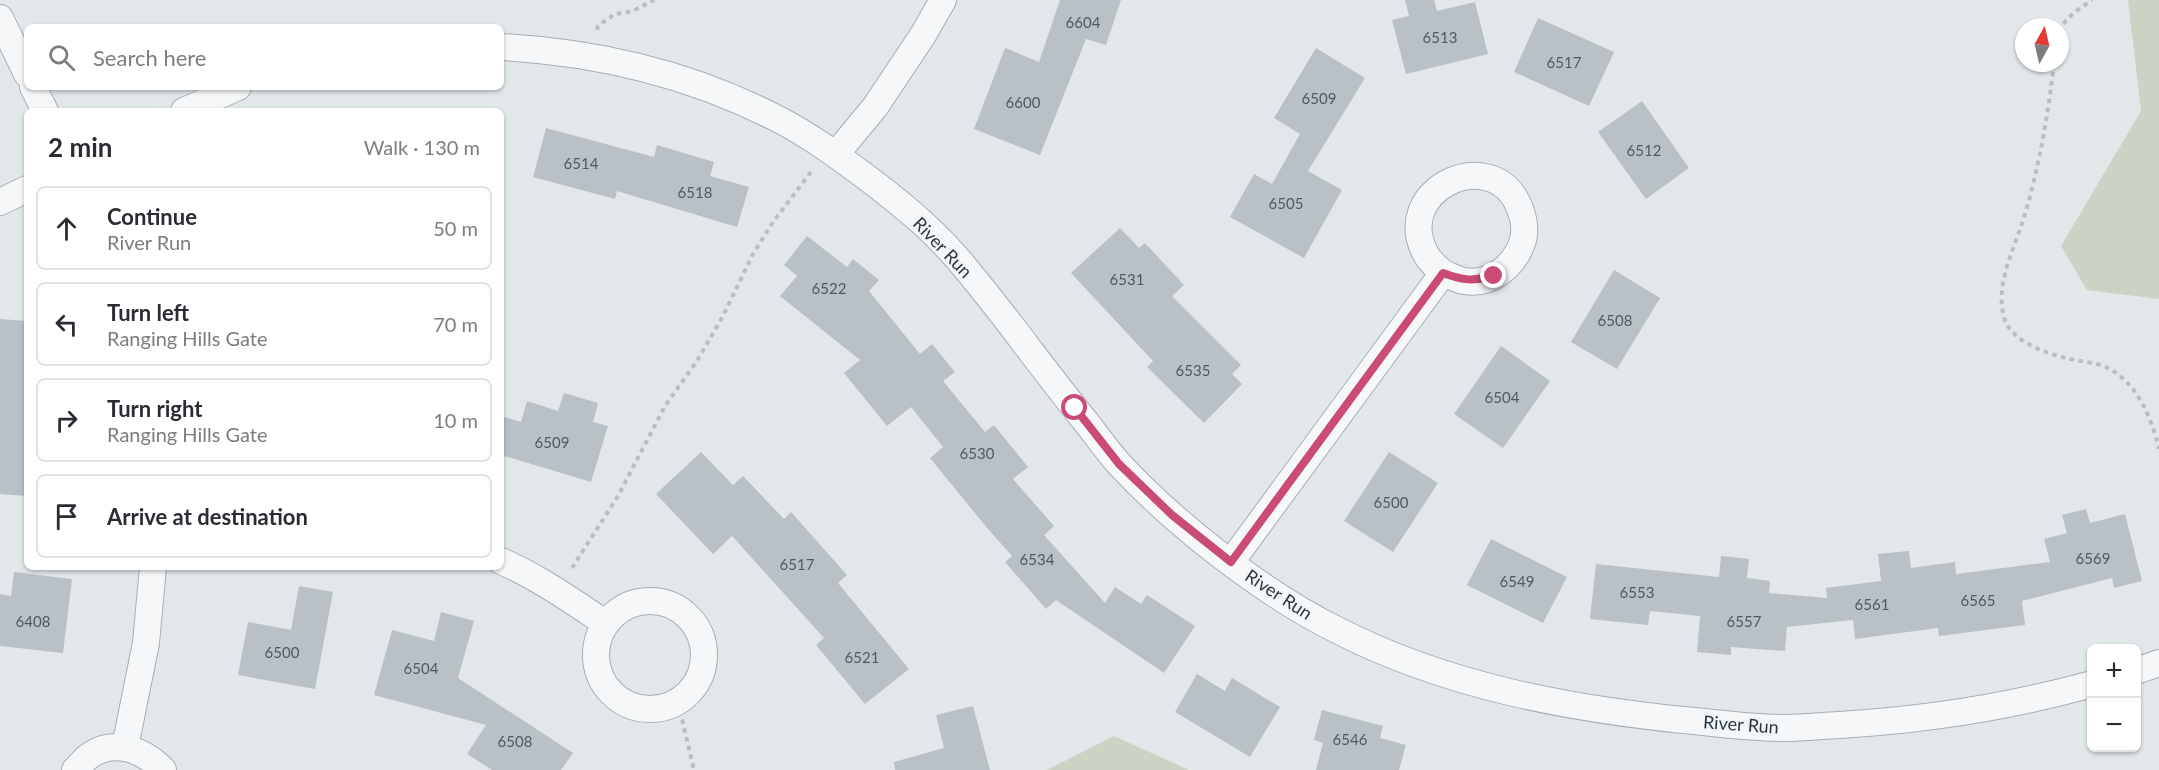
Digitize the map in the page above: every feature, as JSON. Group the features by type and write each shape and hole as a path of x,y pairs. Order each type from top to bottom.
{"street":[{"path":"832,151 875,107 923,35 943,0"},
{"path":"0,18 24,68"},
{"name":"River Run","path":"504,46 548,49 662,72 723,93 778,118 832,151 932,230 967,270 1119,464 1172,515 1231,562 1286,600 1337,630 1406,660 1481,685 1555,703 1636,715 1784,728 1871,723 1964,712 2047,696 2087,685"},
{"path":"34,90 44,108"},
{"path":"191,108 231,90"},
{"path":"1460,177 1484,177 1500,184 1515,198 1523,214 1524,235 1519,252 1509,266 1494,276 1461,280 1443,273 1428,259 1420,242 1419,220 1426,201 1440,186 1460,177"},
{"path":"0,202 24,190"},
{"path":"1231,562 1443,273"},
{"path":"504,562 558,591 605,623"},
{"path":"125,747 146,643 153,570"},
{"path":"644,601 668,604 682,612 696,626 703,643 703,664 693,689 678,702 664,708 645,710 620,701 605,686 596,664 596,644 605,623 624,607 644,601"},
{"path":"2141,669 2159,663"},
{"path":"75,770 90,755 107,748 125,747 143,753 163,770"}],"path":[{"path":"589,56 598,26 615,14 633,11 654,0"},
{"path":"2069,18 2092,0"},
{"path":"2053,72 2049,107 2037,167 2024,219 2006,272 2002,295 2004,319 2014,334 2035,348 2064,358 2109,368 2128,383 2147,411 2159,449"},
{"path":"558,591 618,496 664,406 702,352 723,316 753,254 773,222 832,151"},
{"path":"678,702 694,770"}],"green space":[{"path":"2128,0 2159,0 2159,299 2087,290 2061,246 2141,111"},
{"path":"1114,736 1189,770 1047,770"}],"building":[{"path":"1060,0 1121,0 1106,45 1086,39 1040,155 974,129 1005,48 1039,62"},
{"path":"1405,0 1434,0 1437,11 1475,2 1488,54 1406,74 1392,20 1409,16"},
{"path":"1538,18 1614,52 1589,106 1514,72"},
{"path":"1316,48 1365,78 1308,171 1342,190 1304,258 1230,217 1254,174 1272,184 1300,134 1274,118"},
{"path":"1642,101 1689,168 1646,199 1598,132"},
{"path":"546,128 654,157 657,145 714,162 710,176 749,187 737,227 617,191 615,199 533,177"},
{"path":"1120,228 1139,248 1145,243 1184,285 1172,296 1241,365 1232,374 1242,384 1204,423 1147,367 1153,361 1071,273"},
{"path":"807,236 847,267 853,259 879,280 869,291 920,354 932,344 955,372 943,381 985,432 994,425 1028,467 1013,479 1054,526 1044,535 1105,603 1115,587 1141,604 1147,595 1195,626 1164,673 1056,600 1046,609 1005,562 1012,556 930,458 943,447 911,407 887,426 844,373 860,360 780,296 797,276 784,265"},
{"path":"1614,270 1660,298 1617,369 1571,342"},
{"path":"0,319 24,321 24,496 0,494"},
{"path":"1501,346 1550,381 1503,448 1454,414"},
{"path":"564,393 598,403 593,422 608,426 591,482 504,456 504,417 521,422 527,401 558,411"},
{"path":"701,452 733,485 743,476 784,519 791,512 847,575 838,583 909,669 865,704 816,645 824,638 732,536 713,554 656,494"},
{"path":"1389,452 1438,483 1393,552 1344,521"},
{"path":"2086,509 2090,523 2125,514 2142,581 2114,588 2112,578 2022,601 2025,625 1939,636 1938,628 1855,639 1853,620 1787,627 1785,651 1731,647 1731,655 1697,652 1700,616 1650,611 1648,625 1590,619 1596,564 1719,577 1721,556 1749,559 1747,578 1770,581 1769,593 1827,598 1826,588 1881,581 1878,554 1909,551 1911,568 1955,562 1956,574 2050,562 2044,539 2067,533 2062,515"},
{"path":"1491,539 1567,577 1543,623 1467,585"},
{"path":"14,572 72,579 63,653 0,646 0,594 11,596"},
{"path":"299,586 333,592 315,689 238,675 248,622 291,630"},
{"path":"441,612 474,621 458,678 573,753 561,770 492,770 467,754 486,725 374,695 392,630 434,641"},
{"path":"1197,674 1225,691 1232,678 1280,707 1250,757 1175,712"},
{"path":"973,706 990,770 895,770 894,762 944,748 936,715"},
{"path":"1322,710 1383,726 1380,738 1406,745 1399,770 1316,770 1323,743 1314,740"}],"route":[{"path":"1075,408 1119,464 1172,515 1231,562 1443,273 1461,280 1474,281 1494,276"}]}
